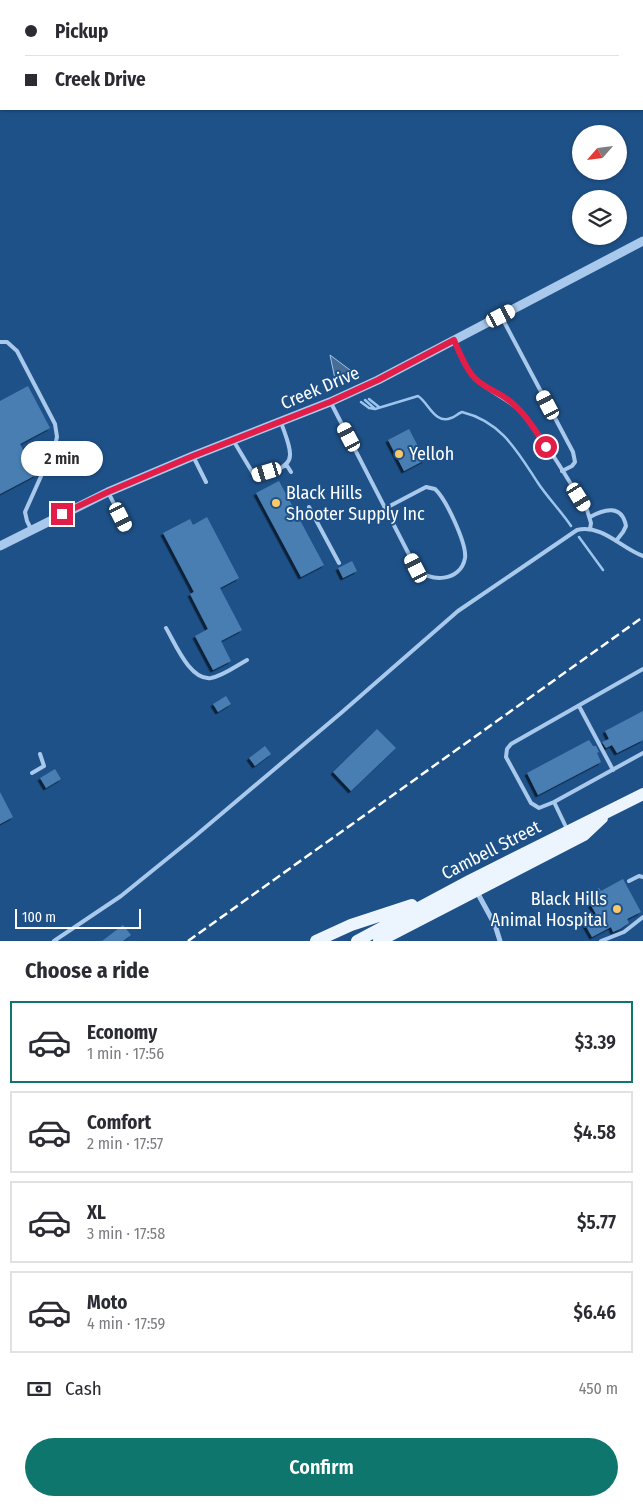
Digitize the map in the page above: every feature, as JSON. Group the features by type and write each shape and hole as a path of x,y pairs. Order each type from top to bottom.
{"main road":[{"name":"Cambell Street","path":"357,941 447,893 473,886 568,831 643,794"},
{"path":"379,941 473,886 584,836 611,809"},
{"path":"316,941 351,925 447,893"}],"street":[{"name":"Creek Drive","path":"0,546 108,492 330,402 378,380 643,241"},
{"path":"473,886 495,925 500,941"}],"lane":[{"path":"501,316 573,452 575,462 572,466 562,471"},
{"path":"454,340 472,375 507,399 531,423 590,516 590,529"},
{"path":"0,342 7,342 17,351 57,430 55,445 25,512 31,529"},
{"path":"330,402 416,568 420,573 434,579 441,579 455,573 460,568 465,556 463,542 435,489 426,487 386,508"},
{"path":"233,440 254,475 277,469 286,464 290,454 281,422"},
{"path":"193,456 206,482"},
{"path":"286,464 291,472"},
{"path":"108,492 127,529"},
{"path":"309,507 339,563"},
{"path":"590,516 605,509 616,512 621,516 626,526 624,532 616,541"},
{"path":"54,941 121,896 201,831 326,726 458,611 577,530 597,530 643,556"},
{"path":"166,628 190,668 200,676 212,678 247,660"},
{"path":"643,669 511,744 506,757 531,803 539,808 554,802 643,753"},
{"path":"579,706 613,770"},
{"path":"32,773 44,766 40,754"},
{"path":"554,802 568,831"},
{"path":"629,881 639,876 643,877"},
{"path":"601,941 624,932 643,917"}],"water":[{"path":"330,355 350,370 351,377 342,381 335,379"}],"building":[{"path":"28,386 50,428 20,444 36,475 0,494 0,401"},
{"path":"409,429 425,460 404,471 388,440"},
{"path":"279,481 324,565 301,577 256,493"},
{"path":"207,517 239,578 220,588 242,630 221,641 231,661 213,670 195,636 208,629 190,594 194,592 163,533 190,519 193,525"},
{"path":"352,561 357,571 343,578 338,568"},
{"path":"226,696 231,704 218,712 213,704"},
{"path":"643,711 643,740 617,753 612,745 606,748 602,742 609,739 605,731"},
{"path":"377,729 396,748 351,791 333,772"},
{"path":"589,740 593,746 596,746 601,762 538,795 527,773"},
{"path":"265,746 271,754 255,766 249,758"},
{"path":"55,769 61,779 46,788 40,778"},
{"path":"0,792 13,817 0,824"},
{"name":"Black Hills Animal Hospital","path":"623,879 641,912 627,919 629,923 620,929 613,932 611,927 592,937 583,921 596,914 585,895 599,888 601,891"},
{"path":"123,925 131,935 123,941 102,941"}],"waterway":[{"path":"361,402 369,408 375,409 418,396 440,418 451,418 462,412 488,423 507,439 571,526"},
{"path":"369,399 379,407"},
{"path":"365,400 374,408"},
{"path":"579,537 603,570"}],"railway":[{"path":"188,941 643,617"}],"place":[{"name":"Yelloh","path":"399,454"},
{"name":"Black Hills Shooter Supply Inc","path":"276,503"},
{"name":"Black Hills Animal Hospital","path":"617,909"}],"route":[{"path":"62,514 193,456 330,402 378,380 454,340 472,375 516,407 531,423 546,447"}]}
